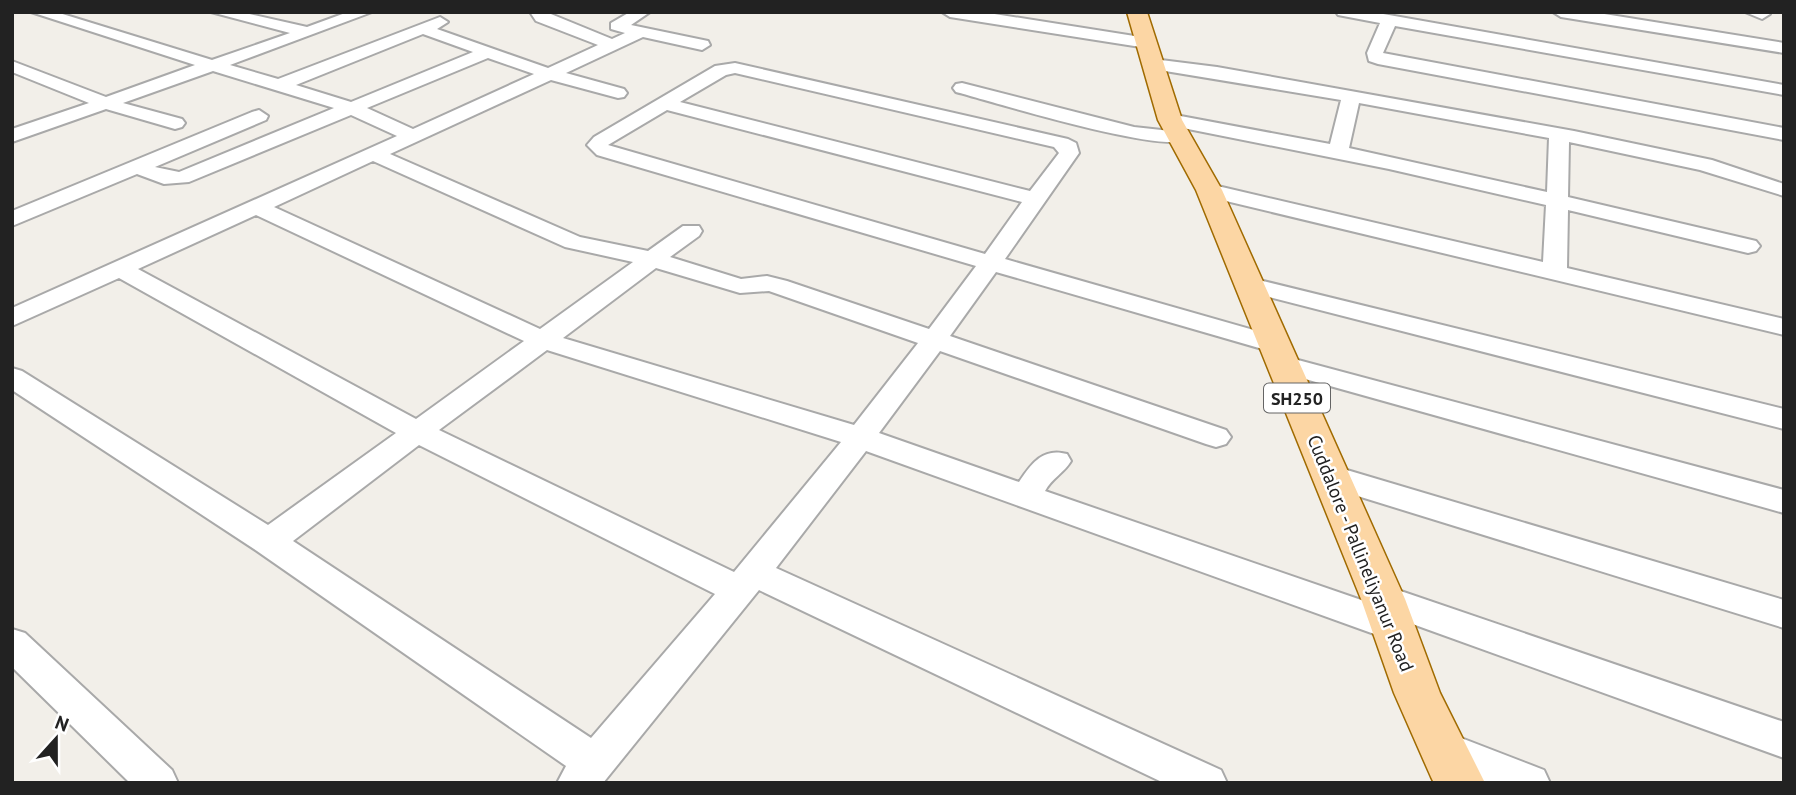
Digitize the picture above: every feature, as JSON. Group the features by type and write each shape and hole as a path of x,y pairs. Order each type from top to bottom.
{"main road":[{"name":"Cuddalore - Pallineliyanur Road","path":"1146,40 1175,129 1209,190 1451,766"}],"street":[{"path":"39,12 123,40 216,64 349,107 413,136"},
{"path":"219,12 309,32"},
{"path":"12,136 364,12"},
{"path":"538,12 542,19 615,35"},
{"path":"552,12 615,35"},
{"path":"950,12 1146,40 1217,72 1704,164 1752,183 1784,190"},
{"path":"1344,12 1784,90"},
{"path":"1561,12 1784,48"},
{"path":"1377,16 1375,57 1384,60 1784,134"},
{"path":"280,85 425,21 488,52 550,74 618,93"},
{"path":"12,318 550,74 641,22 702,45"},
{"path":"136,167 164,178 182,178 488,52"},
{"path":"12,66 132,113 175,123"},
{"path":"12,377 269,542 586,773 748,582 934,341 989,263 1069,153 1069,147 903,104 863,98 735,68 721,70 663,103 601,141 597,145 598,148 989,263 1280,355 1784,502"},
{"path":"962,88 1133,133 1175,129 1338,152 1462,177 1557,204 1748,246"},
{"path":"1338,152 1351,96"},
{"path":"663,103 1035,199"},
{"path":"12,219 260,116"},
{"path":"1555,272 1559,135"},
{"path":"373,154 573,242 651,259 740,286 767,283 778,286 1216,437"},
{"path":"1209,190 1784,327"},
{"path":"256,207 543,340 858,437 1026,496 1784,740"},
{"path":"269,542 691,231"},
{"path":"118,268 418,432 748,582 1207,783"},
{"path":"1247,284 1784,419"},
{"path":"1026,496 1042,470 1056,461"},
{"path":"1331,476 1784,614"},
{"path":"12,644 158,783"},
{"path":"1451,766 1530,783"}]}
